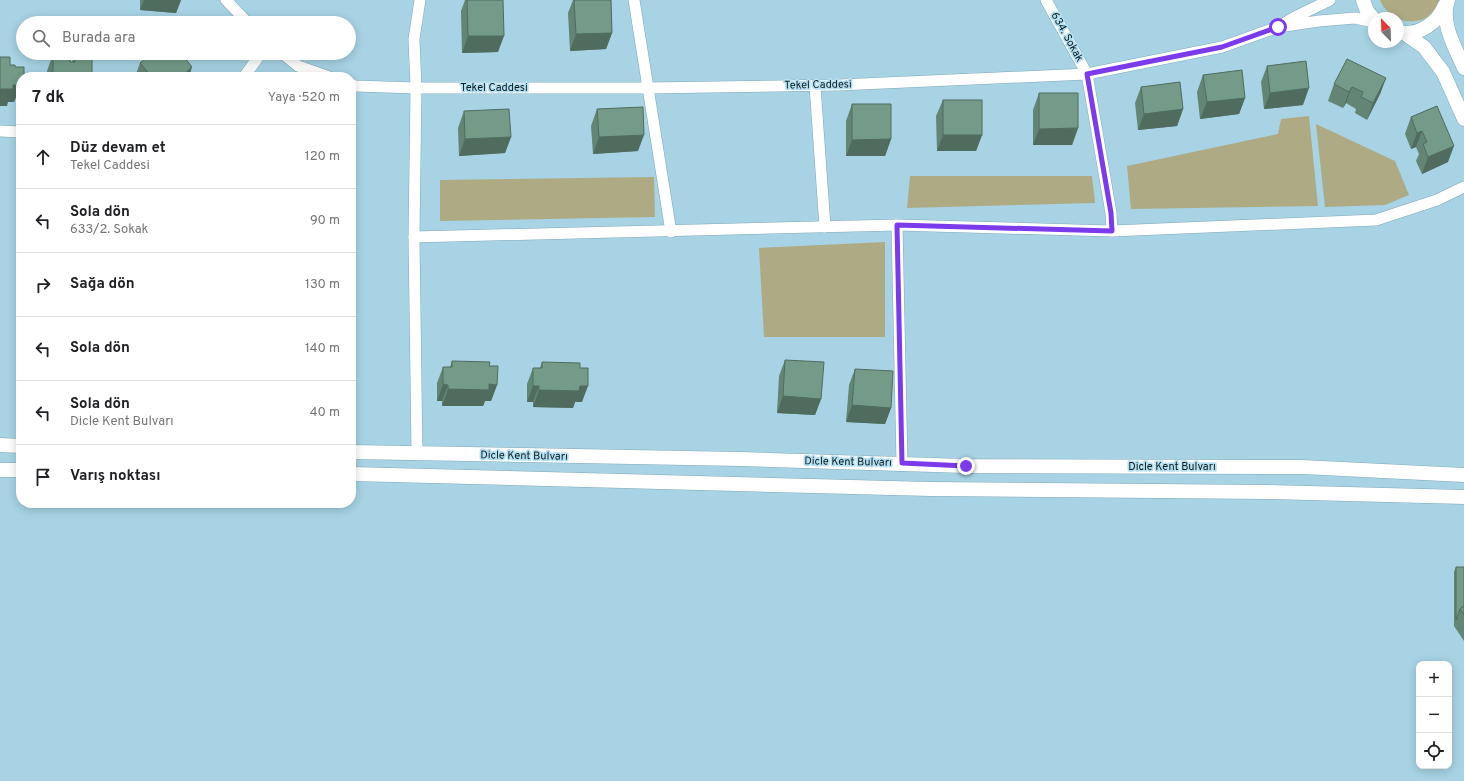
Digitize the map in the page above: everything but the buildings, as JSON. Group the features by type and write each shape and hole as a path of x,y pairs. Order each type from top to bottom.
{"main road":[{"path":"1363,0 1368,12"},
{"path":"1404,32 1419,31 1432,24 1442,13 1447,0"},
{"path":"1447,0 1446,23 1450,37 1464,68"},
{"path":"1404,34 1424,47 1443,72 1464,119"},
{"path":"0,445 16,446"},
{"name":"Dicle Kent Bulvarı","path":"356,452 741,459 966,466 1302,467 1464,475"},
{"path":"0,470 16,470"},
{"name":"Dicle Kent Bulvarı","path":"356,474 931,489 1267,492 1464,497"}],"street":[{"path":"226,0 241,16"},
{"path":"417,454 414,237 416,88 414,39 420,0"},
{"path":"634,0 671,232"},
{"name":"634. Sokak","path":"1046,0 1087,74 1111,213 1112,231"},
{"path":"1278,27 1330,0"},
{"path":"1278,27 1355,18 1368,20"},
{"name":"Tekel Caddesi","path":"356,86 416,88 647,88 815,86 1087,74 1222,47 1278,27"},
{"path":"248,72 256,60"},
{"path":"291,60 298,66 315,72"},
{"path":"815,86 825,227"},
{"path":"0,131 16,132"},
{"path":"414,237 671,232 897,225 1112,231 1376,220 1437,200 1464,187"},
{"path":"897,225 902,463"}],"shaded area":[{"path":"1380,0 1441,0 1435,10 1427,17 1412,21 1404,20 1404,12 1389,12"},
{"path":"1309,116 1318,206 1131,209 1127,166 1278,134 1281,119"},
{"path":"1316,124 1395,161 1409,195 1385,205 1325,207"},
{"path":"910,176 1092,176 1095,203 907,208"},
{"path":"654,177 655,217 440,221 440,180"},
{"path":"885,242 885,337 764,337 759,248"}],"route":[{"path":"966,466 902,463 897,225 1112,231 1111,213 1087,74 1222,47 1278,27"}]}
